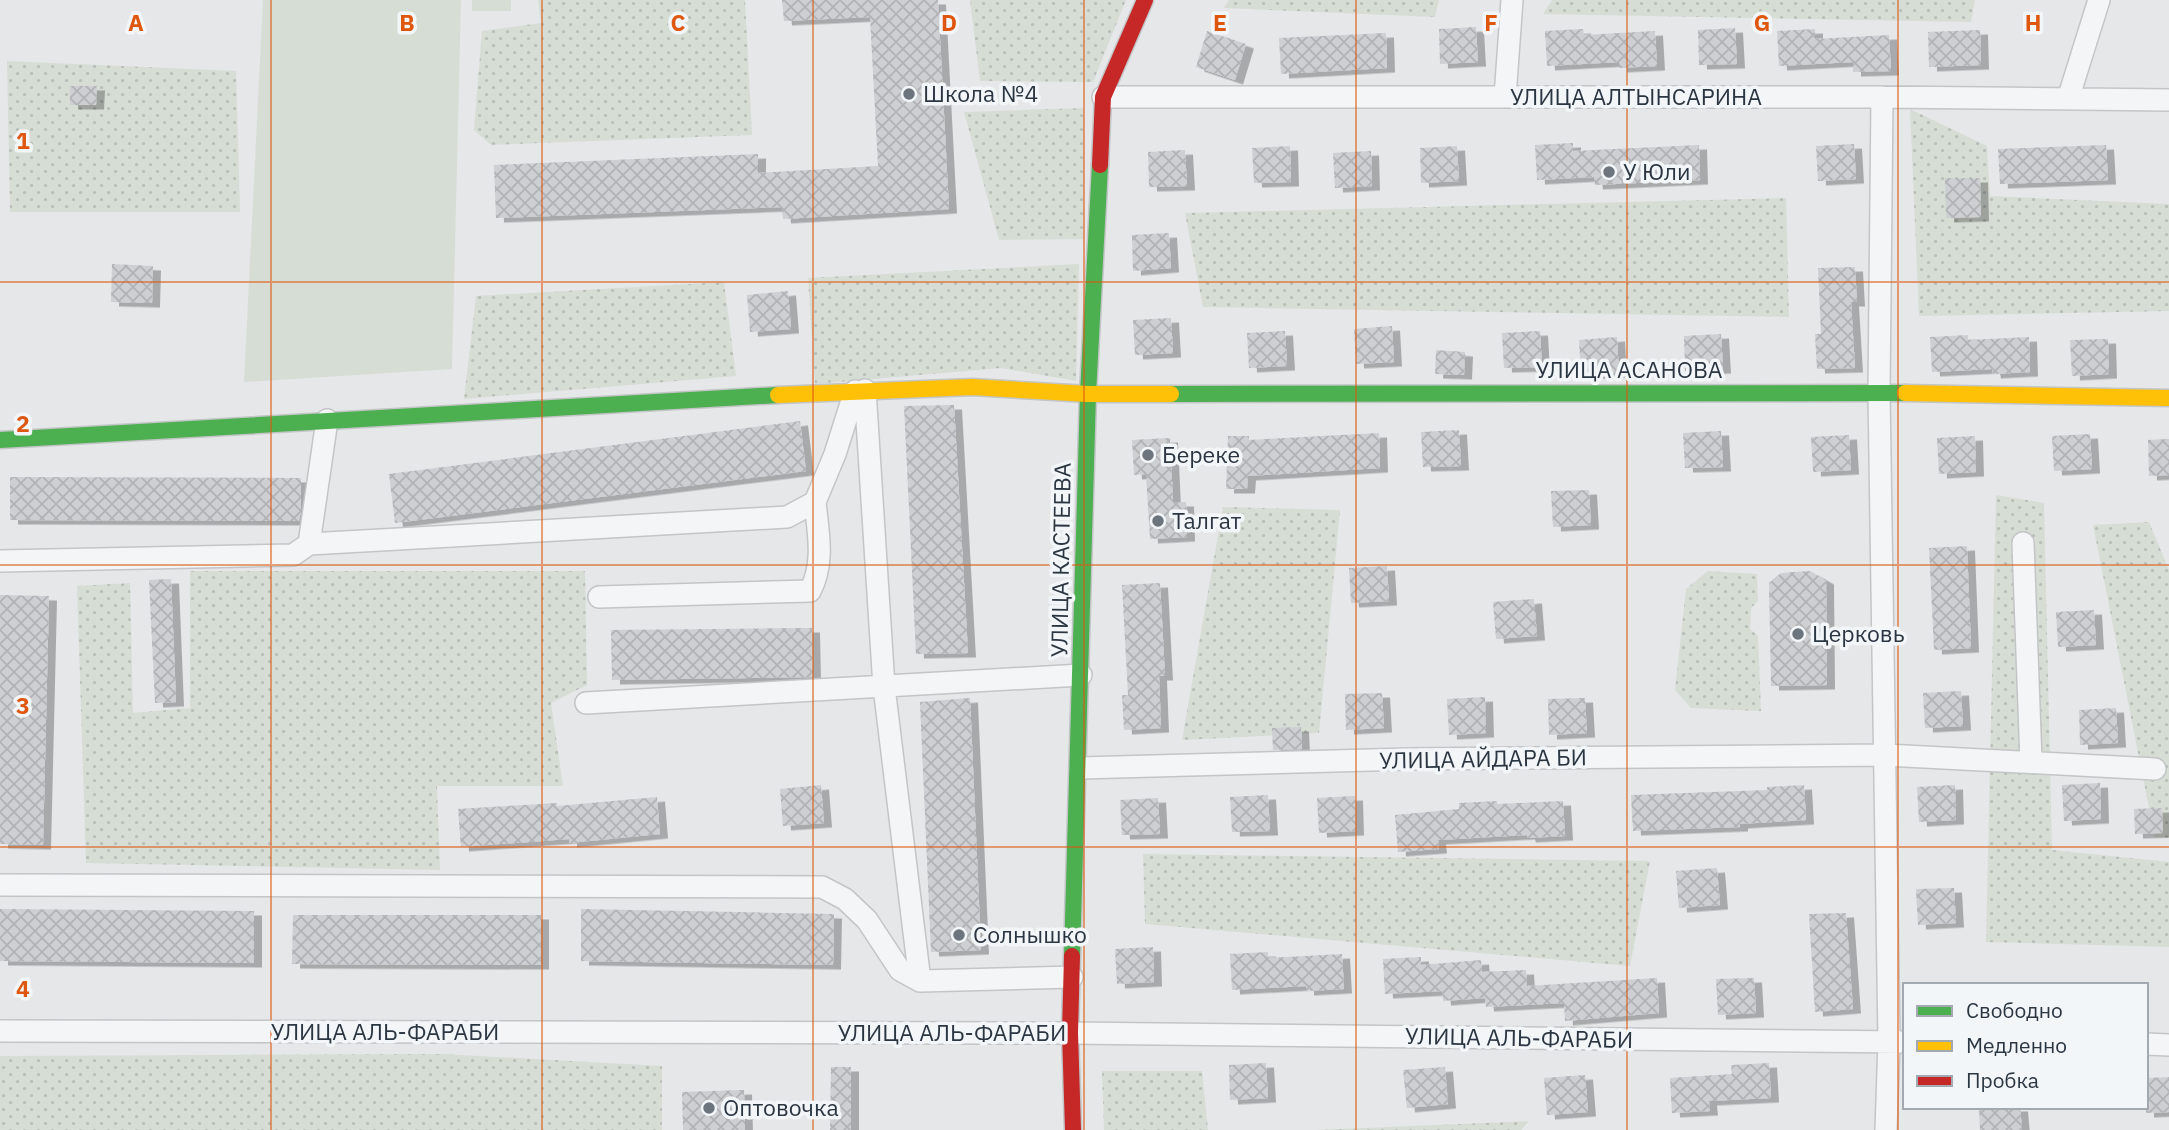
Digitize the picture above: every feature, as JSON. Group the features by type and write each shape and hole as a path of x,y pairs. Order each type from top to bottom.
{"street":[{"name":"УЛИЦА КАСТЕЕВА","path":"1073,1130 1070,1033 1080,768 1088,394 1103,97 1145,0"},
{"path":"1505,97 1512,0"},
{"path":"2068,99 2099,0"},
{"name":"УЛИЦА АЛТЫНСАРИНА","path":"1103,97 1882,97 2169,100"},
{"path":"1882,97 1880,392 1886,755 1897,1042 1886,1130"},
{"name":"УЛИЦА АСАНОВА","path":"0,440 860,391 1042,387 1088,394 1880,392 2169,398"},
{"path":"599,597 810,591 818,576 819,544 815,502 860,391"},
{"path":"860,391 884,687 920,981"},
{"path":"309,544 327,420"},
{"path":"0,561 293,555 309,544 787,517 815,502"},
{"path":"2022,542 2031,762"},
{"path":"586,703 1081,675"},
{"name":"УЛИЦА АЙДАРА БИ","path":"1080,768 1408,759 1886,755 2155,769"},
{"path":"0,885 822,887 845,899 867,920 900,970 920,981 1072,977"},
{"name":"УЛИЦА АЛЬ-ФАРАБИ","path":"0,1031 1070,1033 1897,1042"},
{"path":"2148,1044 2169,1045"}],"shaded area":[{"path":"263,0 461,0 452,369 244,382"},
{"path":"472,0 511,0 511,11 472,11"},
{"path":"538,0 745,0 752,135 491,145 474,130 482,31 541,23"},
{"path":"970,0 1126,0 1093,82 980,81"},
{"path":"1229,0 1439,0 1435,17 1224,8"},
{"path":"1552,0 1975,0 1971,22 1543,14"},
{"path":"7,61 236,71 240,212 10,212"},
{"path":"1084,108 1084,239 999,240 964,112"},
{"path":"1910,109 1987,146 1990,196 2169,204 2169,311 1919,316"},
{"path":"1786,198 1789,317 1203,307 1185,213"},
{"path":"1079,264 1076,381 1001,368 815,384 808,278"},
{"path":"724,282 736,376 464,399 476,296"},
{"path":"1996,495 2044,503 2052,850 2169,862 2169,947 1986,942"},
{"path":"1223,507 1340,510 1319,733 1182,740"},
{"path":"2149,522 2169,570 2169,838 2155,838 2093,525"},
{"path":"190,571 585,571 587,685 551,703 563,786 437,786 440,870 86,863 77,586 130,583 133,713 190,708"},
{"path":"1708,571 1757,574 1758,601 1751,608 1750,629 1758,636 1761,711 1691,708 1675,690 1686,589"},
{"path":"1143,854 1650,861 1630,966 1145,924"},
{"path":"442,1054 662,1066 662,1130 0,1130 0,1056"},
{"path":"1102,1071 1202,1071 1208,1130 1104,1130"},
{"path":"1529,1121 1521,1130 1316,1130"}],"building":[{"path":"782,0 938,0 949,209 783,219 782,207 496,218 494,165 758,154 758,173 878,166 870,17 784,21"},
{"path":"1476,27 1478,62 1440,64 1439,29"},
{"path":"1735,28 1737,64 1699,65 1698,30"},
{"path":"1583,29 1584,35 1655,31 1657,66 1619,68 1619,62 1547,66 1545,31"},
{"path":"1815,29 1815,39 1889,35 1891,71 1853,72 1853,62 1779,66 1777,31"},
{"path":"1980,30 1981,65 1929,67 1928,32"},
{"path":"1207,31 1246,44 1235,80 1196,67"},
{"path":"1386,33 1387,68 1281,74 1279,38"},
{"path":"70,86 97,86 96,105 70,105"},
{"path":"1573,143 1573,151 1699,145 1700,180 1595,185 1594,177 1537,180 1535,145"},
{"path":"1854,144 1856,179 1818,181 1816,146"},
{"path":"2106,145 2108,180 2000,184 1998,149"},
{"path":"1290,146 1291,182 1254,183 1252,148"},
{"path":"1457,146 1459,181 1421,183 1420,148"},
{"path":"1185,150 1187,186 1149,187 1148,152"},
{"path":"1371,151 1372,186 1335,188 1333,153"},
{"path":"1945,178 1980,178 1981,217 1946,218"},
{"path":"1169,233 1171,268 1133,271 1132,235"},
{"path":"112,264 153,266 152,303 111,302"},
{"path":"1855,267 1857,302 1851,302 1855,368 1817,369 1815,334 1821,334 1818,268"},
{"path":"788,291 791,329 750,332 747,295"},
{"path":"1171,318 1173,353 1135,355 1133,320"},
{"path":"1392,326 1394,362 1356,364 1354,329"},
{"path":"1285,331 1287,366 1249,368 1247,333"},
{"path":"1540,331 1542,367 1504,368 1502,333"},
{"path":"1721,334 1723,369 1685,371 1684,336"},
{"path":"1968,335 1968,340 2029,337 2030,372 1993,374 1992,369 1932,372 1930,337"},
{"path":"1617,337 1619,373 1581,375 1579,340"},
{"path":"2108,339 2109,374 2072,376 2070,340"},
{"path":"1436,350 1465,352 1464,375 1435,374"},
{"path":"954,405 968,653 916,654 904,406"},
{"path":"800,421 806,471 395,523 389,474"},
{"path":"1459,430 1461,466 1423,467 1421,432"},
{"path":"1721,431 1723,467 1685,468 1683,433"},
{"path":"1379,433 1380,468 1248,476 1247,489 1226,489 1228,436 1249,436 1249,440"},
{"path":"2090,434 2092,469 2054,471 2052,436"},
{"path":"1849,435 1851,470 1813,472 1811,437"},
{"path":"1975,436 1976,472 1939,474 1937,438"},
{"path":"1170,438 1173,502 1186,502 1187,537 1150,539 1146,474 1134,475 1132,440"},
{"path":"2169,439 2169,475 2149,476 2148,440"},
{"path":"10,477 301,478 301,510 299,521 10,520"},
{"path":"1589,490 1591,525 1553,527 1551,491"},
{"path":"1967,546 1971,648 1934,650 1929,548"},
{"path":"1387,566 1389,601 1351,603 1349,568"},
{"name":"Церковь","path":"1810,571 1826,580 1827,685 1771,686 1769,583 1781,573"},
{"path":"171,579 176,702 155,703 149,580"},
{"path":"1160,583 1165,676 1159,676 1161,728 1124,730 1122,695 1128,695 1122,585"},
{"path":"0,595 49,596 43,845 0,844"},
{"path":"1534,599 1537,636 1496,639 1493,602"},
{"path":"2094,610 2096,645 2058,647 2056,612"},
{"path":"812,628 813,677 612,680 611,630"},
{"path":"1961,691 1963,726 1925,728 1923,693"},
{"path":"1382,693 1384,728 1346,730 1345,694"},
{"path":"1485,697 1486,733 1449,735 1447,699"},
{"path":"970,698 981,950 931,952 920,702"},
{"path":"1585,698 1587,733 1549,735 1548,699"},
{"path":"2116,708 2118,743 2080,745 2079,710"},
{"path":"1301,727 1302,749 1273,750 1272,728"},
{"path":"2100,783 2101,819 2064,821 2062,785"},
{"path":"821,785 824,823 783,826 780,789"},
{"path":"1804,785 1806,820 1740,824 1740,827 1633,831 1631,795 1767,790 1767,787"},
{"path":"1955,785 1956,820 1919,822 1917,787"},
{"path":"1268,795 1270,831 1232,832 1230,797"},
{"path":"1355,796 1356,831 1319,833 1317,798"},
{"path":"657,797 660,834 569,843 569,839 461,847 458,809 557,803 557,806"},
{"path":"1158,798 1160,834 1122,835 1120,800"},
{"path":"1497,801 1497,804 1563,801 1565,836 1528,838 1527,835 1438,840 1439,849 1398,852 1395,815 1459,809 1459,803"},
{"path":"2162,808 2163,833 2135,834 2134,809"},
{"path":"1717,868 1720,905 1679,908 1676,871"},
{"path":"1954,888 1956,923 1918,925 1916,889"},
{"path":"0,909 254,911 254,963 0,961"},
{"path":"581,909 834,914 833,965 581,961"},
{"path":"1846,913 1853,1009 1815,1012 1809,914"},
{"path":"293,915 541,915 541,965 292,964"},
{"path":"1153,947 1154,982 1117,984 1115,949"},
{"path":"1268,952 1268,958 1342,954 1344,989 1306,991 1306,986 1232,990 1230,954"},
{"path":"1421,957 1421,965 1481,960 1482,972 1526,970 1527,986 1657,978 1659,1013 1565,1021 1564,1003 1486,1007 1485,998 1443,1001 1442,991 1385,994 1383,959"},
{"path":"1754,978 1756,1013 1718,1015 1716,979"},
{"path":"1266,1063 1268,1098 1230,1100 1229,1065"},
{"path":"1769,1063 1771,1098 1709,1101 1710,1111 1672,1113 1670,1078 1732,1074 1731,1065"},
{"path":"831,1067 851,1067 851,1130 830,1130"},
{"path":"1445,1067 1448,1104 1407,1108 1403,1070"},
{"path":"1585,1075 1588,1112 1547,1115 1544,1078"},
{"path":"2169,1077 2169,1112 2146,1113 2148,1078"},
{"path":"744,1090 745,1130 683,1130 682,1092"},
{"path":"1979,1109 2020,1109 2022,1130 1980,1130"}],"traffic: fast":[{"path":"1072,956 1088,394 1100,165"},
{"path":"1171,394 1905,393"},
{"path":"0,440 778,395"}],"traffic: slow":[{"path":"778,395 972,387 1088,394 1171,394"},
{"path":"1905,393 2169,398"}],"traffic: jam":[{"path":"1100,165 1103,97 1145,0"},
{"path":"1072,956 1070,1033 1073,1130"}],"place":[{"name":"Школа №4","path":"909,94"},
{"name":"У Юли","path":"1609,172"},
{"name":"Береке","path":"1148,455"},
{"name":"Талгат","path":"1158,521"},
{"name":"Церковь","path":"1798,634"},
{"name":"Солнышко","path":"959,935"},
{"name":"Оптовочка","path":"709,1108"}]}
